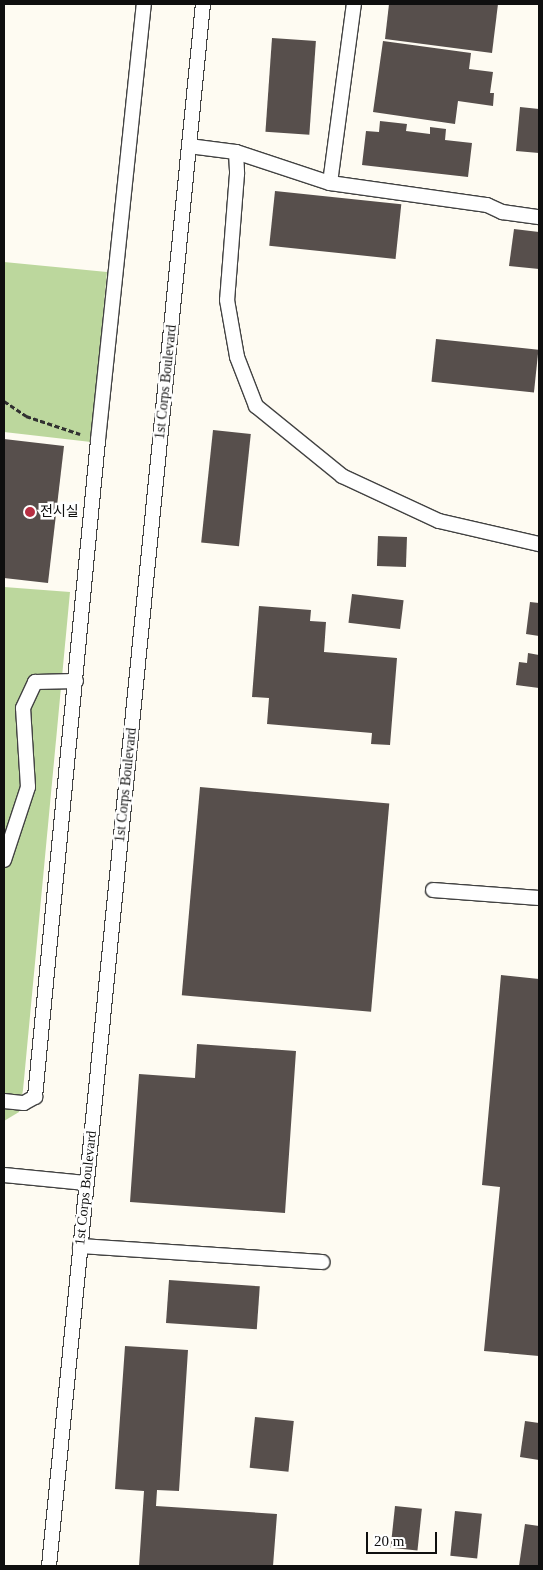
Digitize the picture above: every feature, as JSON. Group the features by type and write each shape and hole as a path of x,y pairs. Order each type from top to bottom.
{"lane":[{"path":"4,1101 24,1103 35,1097 98,440 144,4"},
{"name":"1st Corps Boulevard","path":"50,1566 86,1183 203,4"},
{"path":"330,183 354,4"},
{"path":"190,146 236,152 330,183 486,205 502,212 539,217"},
{"path":"236,152 237,174 227,300 237,357 256,406 342,476 438,521 539,544"},
{"path":"4,860 28,787 23,708 35,682 76,681"},
{"path":"433,890 539,898"},
{"path":"4,1175 86,1183"},
{"path":"80,1246 322,1262"}],"path":[{"path":"4,401 26,416 98,440"}],"green space":[{"path":"4,262 107,272 91,442 4,432"},
{"path":"4,587 70,592 23,1090 19,1112 4,1121"}],"building":[{"path":"389,4 498,4 492,53 385,39"},
{"path":"272,38 316,41 309,135 265,132"},
{"path":"383,41 471,53 469,69 493,72 490,93 494,93 493,106 458,101 455,124 373,112"},
{"path":"520,107 539,109 539,153 516,151"},
{"path":"380,121 407,124 406,131 430,134 430,127 446,129 445,140 472,143 468,177 362,165 366,131 379,132"},
{"path":"275,191 401,204 396,259 269,246"},
{"path":"514,229 539,232 539,269 509,266"},
{"path":"436,339 538,350 534,393 432,382"},
{"path":"213,430 251,434 239,546 201,542"},
{"name":"전시실","path":"4,439 64,446 48,583 4,578"},
{"path":"378,536 407,537 406,567 377,566"},
{"path":"352,594 404,600 400,629 348,623"},
{"path":"530,602 539,603 539,636 526,634"},
{"path":"259,606 311,610 310,621 326,622 324,652 397,658 390,745 371,744 372,733 267,724 269,698 252,697"},
{"path":"528,653 539,655 539,688 516,685 519,662 527,663"},
{"path":"200,787 389,804 371,1012 182,995"},
{"path":"501,975 539,979 539,1356 484,1351 500,1187 482,1185"},
{"path":"197,1044 296,1051 285,1213 130,1202 139,1074 195,1078"},
{"path":"169,1280 260,1286 257,1329 166,1323"},
{"path":"125,1346 188,1350 179,1491 157,1490 156,1506 277,1514 273,1566 139,1566 144,1491 115,1489"},
{"path":"255,1417 294,1421 288,1472 250,1468"},
{"path":"525,1421 539,1423 539,1460 520,1457"},
{"path":"395,1506 422,1509 417,1551 391,1548"},
{"path":"455,1511 482,1514 477,1559 450,1556"},
{"path":"525,1524 539,1526 539,1566 519,1566"}],"place":[{"name":"전시실","path":"30,512"}]}
